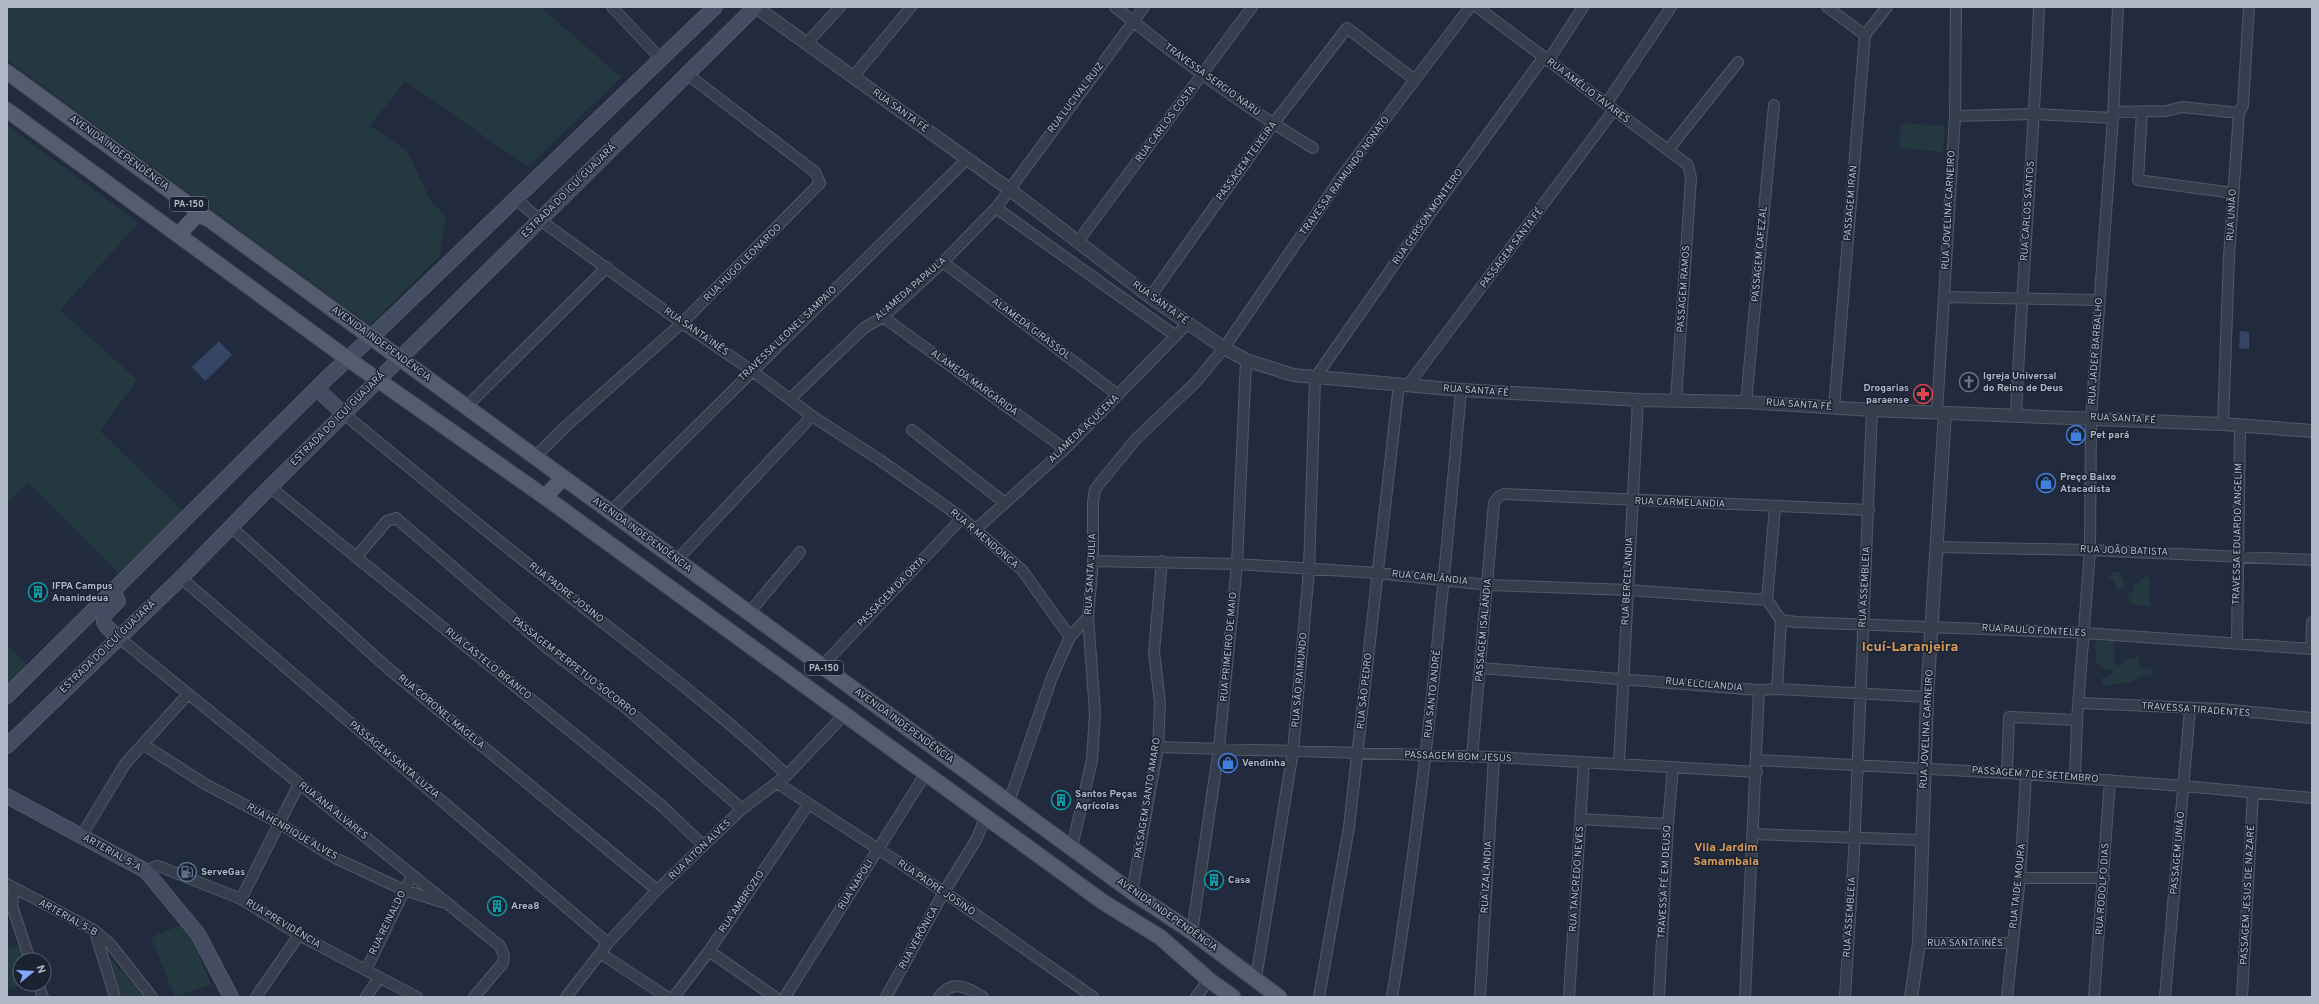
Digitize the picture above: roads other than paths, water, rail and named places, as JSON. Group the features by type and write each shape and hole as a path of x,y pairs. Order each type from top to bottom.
{"main road":[{"path":"7,696 370,337 715,7"},
{"name":"ESTRADA DO ICUÍ GUAJARÁ","path":"7,746 180,578 378,379 400,359 755,7"},
{"name":"AVENIDA INDEPENDÊNCIA","path":"7,72 1132,892 1192,932 1256,978 1279,997"},
{"name":"PA-150","path":"7,110 179,234 348,359 545,497 1103,902 1160,937 1208,980 1233,997"},
{"path":"179,234 194,218 200,215 208,219"},
{"path":"317,389 344,414"},
{"path":"545,497 563,478"},
{"path":"113,591 118,601 105,614 102,620 104,625 118,637"},
{"name":"ARTERIAL 5-A","path":"7,796 82,835 146,872 198,934 231,997"}],"street":[{"path":"612,7 661,59"},
{"name":"RUA SANTA FÉ","path":"755,7 1079,240 1150,297 1224,348 1246,360 1293,375 1461,390 1638,400 1746,402 1872,410 2016,414 2240,425 2312,432"},
{"path":"806,44 840,7"},
{"path":"853,77 911,7"},
{"name":"TRAVESSA SERGIO NARU","path":"1115,7 1202,75 1273,124 1313,148"},
{"name":"RUA LUCIVAL RUIZ","path":"1009,189 1144,7"},
{"name":"RUA CARLOS COSTA","path":"1079,240 1252,7"},
{"name":"TRAVESSA RAIMUNDO NONATO","path":"1224,348 1345,172 1470,7"},
{"name":"RUA AMÉLIO TAVARES","path":"1477,7 1688,165 1691,178"},
{"name":"RUA GERSON MONTEIRO","path":"1315,378 1424,222 1583,7"},
{"name":"PASSAGEM SANTA FÉ","path":"1404,384 1610,107 1671,7"},
{"path":"1827,7 1865,35 1887,7"},
{"name":"RUA JOVELINA CARNEIRO","path":"1911,997 1919,943 1928,697 1933,626 1944,297 1955,116 1956,7"},
{"name":"RUA CARLOS SANTOS","path":"2016,414 2021,298 2035,114 2039,7"},
{"name":"RUA JADER BARBALHO","path":"2075,778 2077,720 2080,703 2090,550 2091,418 2113,115 2118,7"},
{"name":"RUA UNIÃO","path":"2223,424 2233,193 2239,113 2243,105 2249,7"},
{"name":"PASSAGEM TEIXEIRA","path":"1150,297 1273,124 1347,28 1415,80"},
{"name":"PASSAGEM IRAN","path":"1834,408 1865,35"},
{"path":"1668,150 1738,62"},
{"name":"RUA HUGO LEONARDO","path":"535,457 565,427 682,323 820,183 815,172 688,74"},
{"name":"PASSAGEM CAFEZAL","path":"1746,402 1774,105"},
{"path":"1955,116 2035,114 2113,115 2166,111 2182,107 2239,113"},
{"path":"2142,112 2138,180 2233,193"},
{"name":"TRAVESSA LEONEL SAMPAIO","path":"610,512 967,159"},
{"name":"PASSAGEM RAMOS","path":"1676,400 1691,178"},
{"name":"ALAMEDA PAPAULA","path":"790,399 864,328 883,317 943,262 996,208 1009,189"},
{"name":"RUA SANTA INÊS","path":"516,199 540,220 607,267 682,323 752,370 812,416 880,460"},
{"path":"996,208 1176,336"},
{"name":"ALAMEDA GIRASSOL","path":"943,262 1118,396"},
{"path":"466,407 607,267"},
{"path":"1944,297 2099,300"},
{"name":"ALAMEDA MARGARIDA","path":"883,317 1065,449"},
{"name":"ALAMEDA AÇUCENA","path":"975,530 1065,449 1188,323"},
{"name":"RUA SANTA JULIA","path":"1072,847 1092,760 1095,713 1088,617 1093,561 1093,502 1095,489 1136,439 1196,382 1224,348"},
{"name":"RUA PRIMEIRO DE MAIO","path":"1192,932 1219,748 1237,564 1246,360"},
{"name":"RUA SÃO RAIMUNDO","path":"1256,978 1293,753 1309,570 1315,378"},
{"name":"RUA SÃO PEDRO","path":"1319,997 1349,827 1377,573 1404,384"},
{"name":"RUA SANTO ANDRÉ","path":"1392,997 1406,914 1426,755 1444,580 1461,390"},
{"name":"RUA BERCELANDIA","path":"1619,763 1622,678 1638,400"},
{"name":"RUA ASSEMBLEIA","path":"1844,997 1855,836 1872,410"},
{"name":"RUA PADRE JOSINO","path":"344,414 541,574 660,666 745,736 787,775"},
{"path":"677,560 812,416"},
{"name":"TRAVESSA EDUARDO ANGELIM","path":"2237,643 2240,425"},
{"path":"912,430 1005,503"},
{"name":"RUA R MENDONCA","path":"880,460 962,518 1022,570 1070,637"},
{"name":"RUA CASTELO BRANCO","path":"270,487 357,556 657,802 703,844"},
{"name":"RUA CARMELANDIA","path":"1494,503 1498,496 1504,494 1633,501 1869,510"},
{"name":"PASSAGEM ISALÂNDIA","path":"1472,757 1494,503"},
{"path":"1774,507 1767,600 1781,620 1777,689"},
{"name":"PASSAGEM PERPETUO SOCORRO","path":"357,556 387,521 396,518 547,648 639,718 742,809"},
{"name":"PASSAGEM DA ORTA","path":"822,666 962,518"},
{"name":"RUA CORONEL MAGELA","path":"230,527 390,670 657,890"},
{"name":"RUA JOÃO BATISTA","path":"1936,547 2090,550 2312,560"},
{"path":"749,613 800,552"},
{"name":"RUA CARLÂNDIA","path":"1093,561 1162,561 1237,564 1309,570 1377,573 1488,585 1628,590 1767,600"},
{"name":"PASSAGEM SANTO AMARO","path":"1132,892 1158,747 1160,703 1154,652 1162,561"},
{"name":"PASSAGEM SANTA LUZIA","path":"180,578 608,943"},
{"path":"1009,802 1052,677 1070,637 1088,617"},
{"name":"RUA PAULO FONTELES","path":"1781,620 1796,622 1933,626 2085,633 2312,649"},
{"path":"2312,622 2312,649"},
{"name":"RUA ANA ALVARES","path":"118,637 448,904 503,951 504,959 502,964 474,997"},
{"name":"RUA ELCILANDIA","path":"1480,668 1759,690 1777,689 1928,697"},
{"path":"1745,997 1752,834 1757,772 1759,690"},
{"path":"82,835 125,764 144,745 188,694"},
{"name":"TRAVESSA TIRADENTES","path":"2080,703 2190,709 2221,709 2312,718"},
{"name":"PASSAGEM UNIÃO","path":"2165,997 2190,709"},
{"name":"RUA AITON ALVES","path":"566,997 608,943 657,890 703,844 742,809 787,775 845,714"},
{"path":"2007,773 2009,717 2077,720"},
{"name":"RUA HENRIQUE ALVES","path":"144,745 205,784 279,823 333,857 404,890 448,904"},
{"name":"PASSAGEM BOM JESUS","path":"1158,747 1219,748 1293,753 1494,757 1757,772"},
{"name":"RUA IZALANDIA","path":"1480,997 1494,757"},
{"name":"PASSAGEM 7 DE SETEMBRO","path":"1757,760 2110,780 2312,798"},
{"name":"RUA TANCREDO NEVES","path":"1570,997 1584,762"},
{"name":"TRAVESSA FÉ EM DEUSQ","path":"1659,997 1668,824 1673,767"},
{"name":"RUA NAPOLI","path":"785,997 926,773"},
{"name":"RUA TAIDE MOURA","path":"2007,997 2020,878 2026,775"},
{"name":"RUA RODOLFO DIAS","path":"2094,997 2104,878 2110,780"},
{"name":"RUA PADRE JOSINO","path":"777,783 808,805 944,892 1093,997"},
{"path":"241,899 299,784"},
{"name":"PASSAGEM JESUS DE NAZARÉ","path":"2242,997 2254,793"},
{"name":"RUA AMBROZIO","path":"674,997 709,951 808,805"},
{"name":"RUA VERÔNICA","path":"886,997 944,892 976,840 986,816"},
{"path":"1581,818 1668,824"},
{"path":"1752,834 1855,836 1922,840"},
{"name":"RUA PREVIDÊNCIA","path":"146,872 157,866 161,866 241,899 299,935 417,997"},
{"name":"RUA REINALDO","path":"366,970 412,876"},
{"path":"2020,878 2104,878"},
{"path":"11,886 12,906 27,952"},
{"name":"ARTERIAL 5-B","path":"11,886 94,930 112,945 152,997"},
{"path":"94,930 115,997"},
{"path":"256,997 299,935"},
{"name":"RUA SANTA INÊS","path":"1919,943 2012,943"},
{"path":"709,951 775,997"},
{"path":"600,953 667,997"},
{"path":"366,997 379,978"},
{"path":"1196,997 1208,980"},
{"path":"939,997 948,987 956,985 965,987 983,997"}],"water":[{"path":"2240,331 2249,332 2249,349 2239,348"},
{"path":"219,341 232,355 205,381 192,367"}],"place":[{"name":"Igreja Universal do Reino de Deus","path":"1969,382"},
{"name":"Drogarias paraense","path":"1923,394"},
{"name":"Pet pará","path":"2076,435"},
{"name":"Preço Baixo Atacadista","path":"2046,483"},
{"name":"IFPA Campus Ananindeua","path":"38,592"},
{"name":"Vendinha","path":"1228,763"},
{"name":"Santos Peças Agrícolas","path":"1061,800"},
{"name":"ServeGas","path":"187,872"},
{"name":"Casa","path":"1214,880"},
{"name":"Area8","path":"497,906"}],"district":[{"name":"Icuí-Laranjeira","path":"1910,647"},
{"name":"Vila Jardim Samambaia","path":"1726,855"}]}
